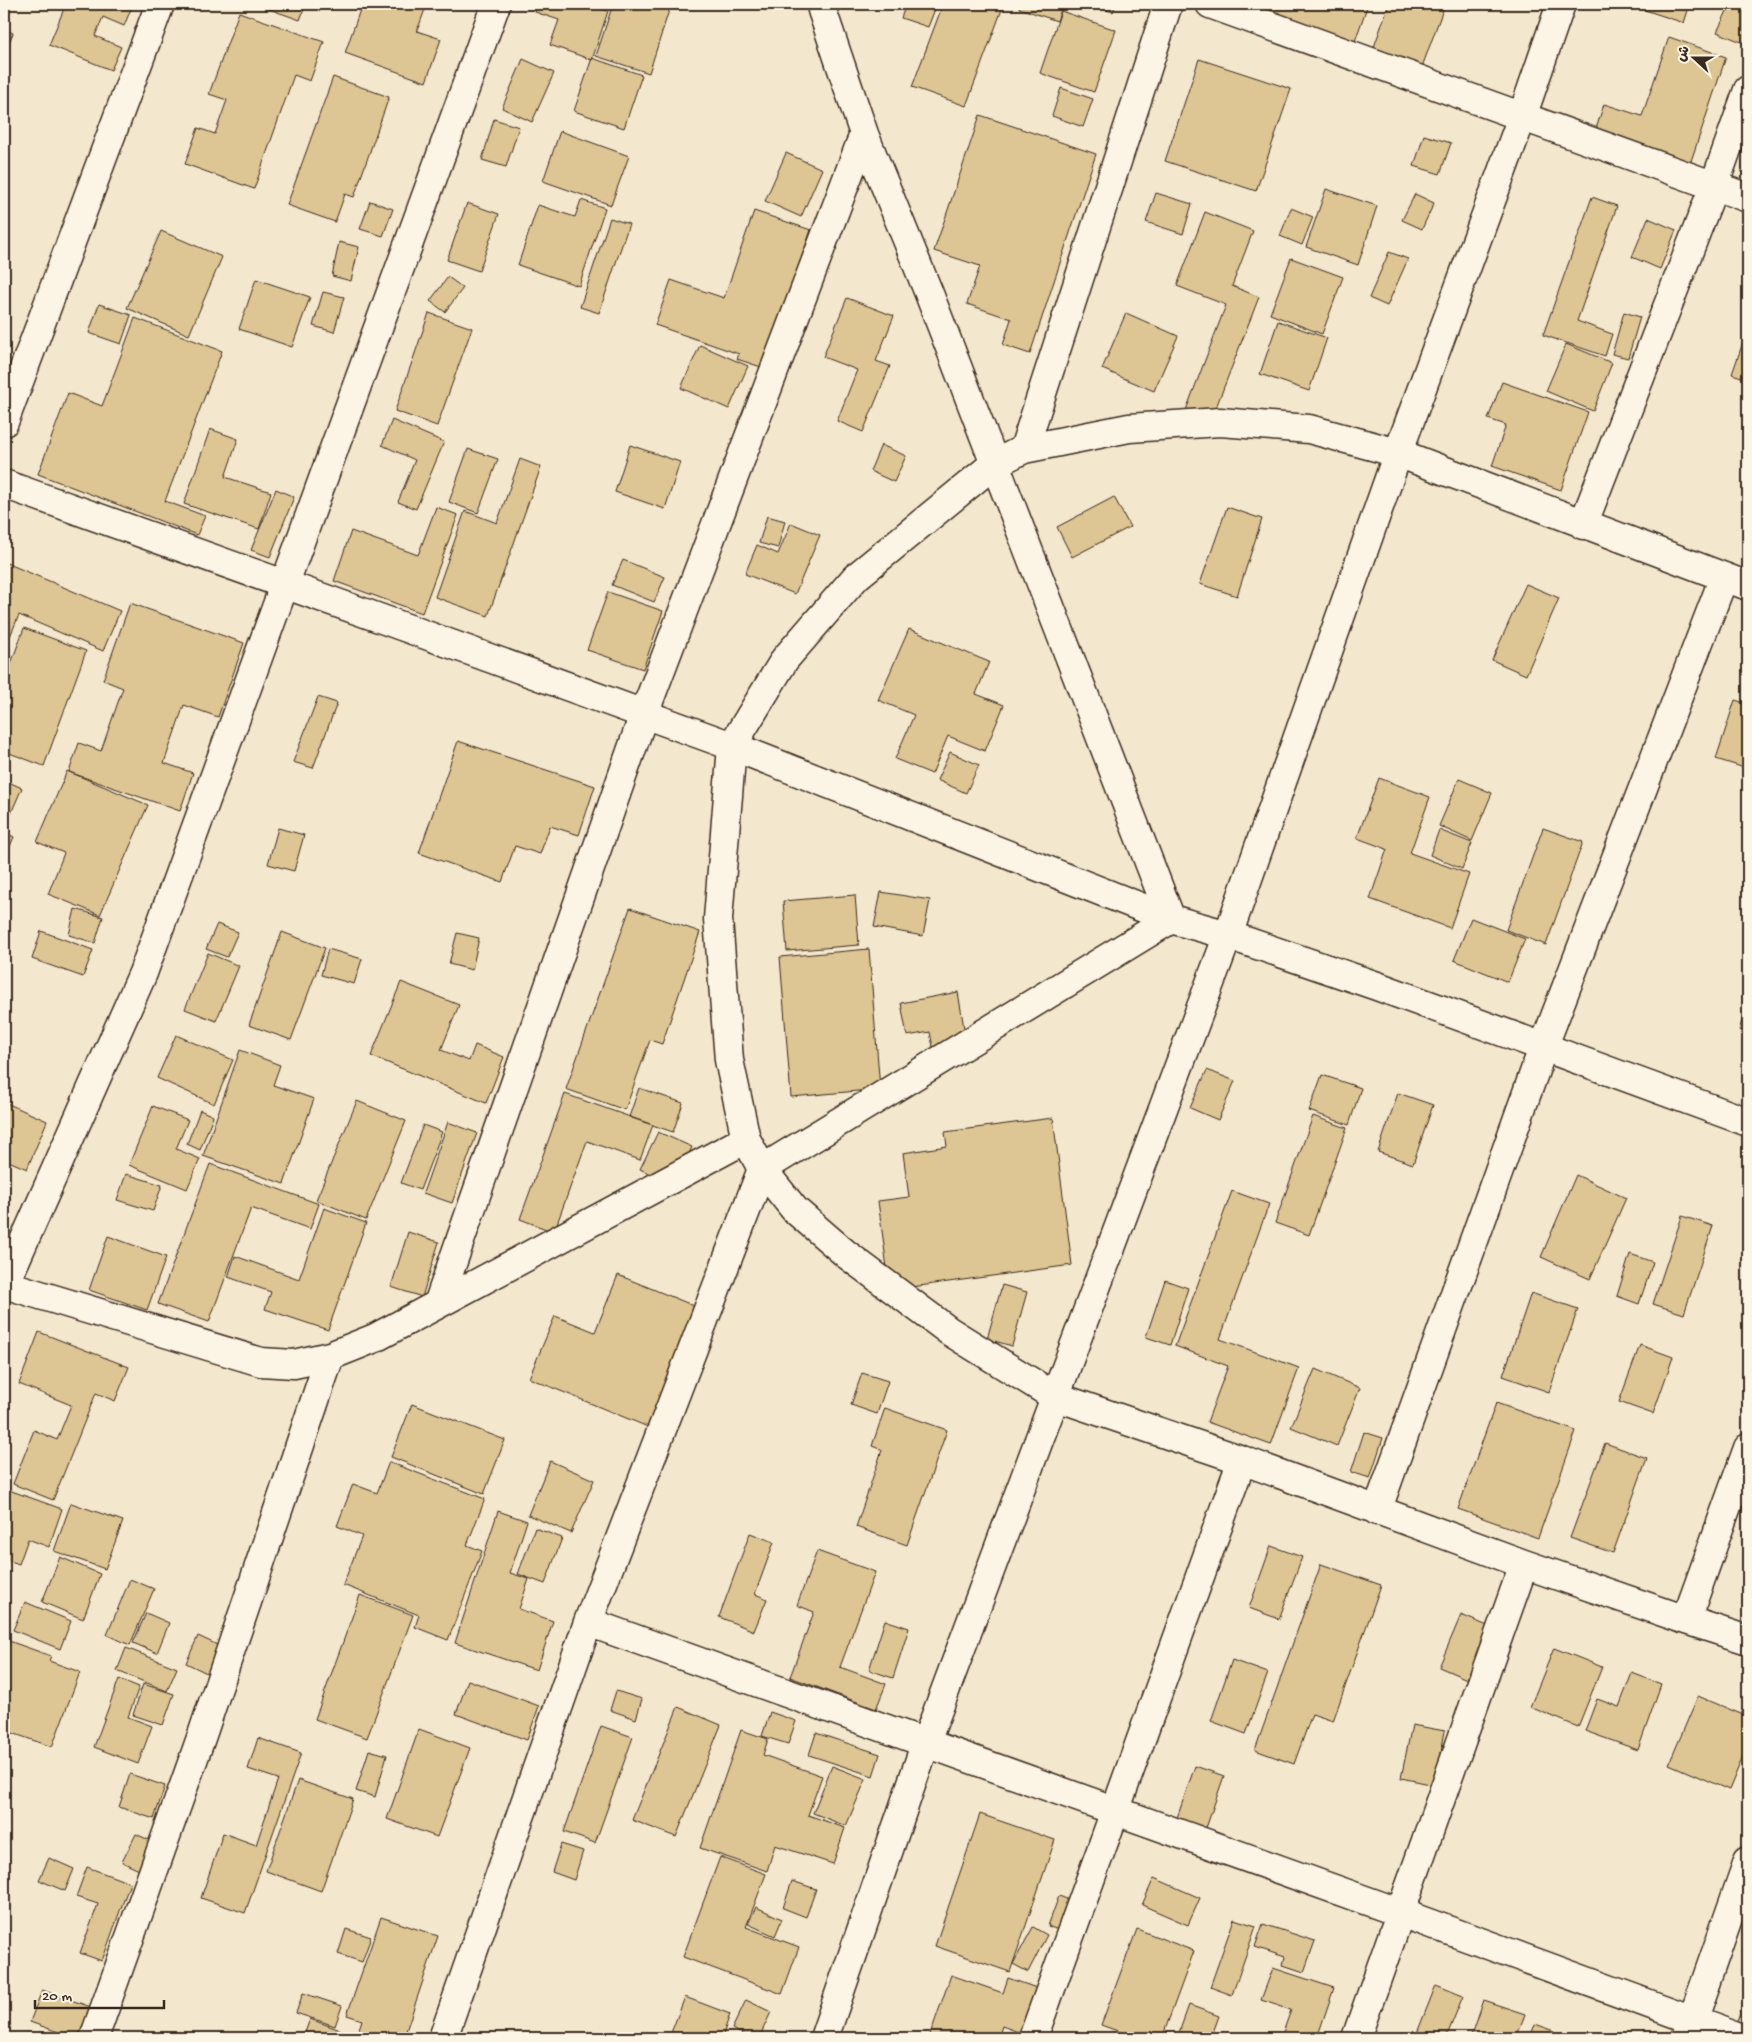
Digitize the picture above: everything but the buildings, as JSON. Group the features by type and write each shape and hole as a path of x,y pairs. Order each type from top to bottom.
{"street":[{"path":"4,422 160,4"},
{"path":"496,4 143,973 4,1285 261,1362 294,1364 330,1356 375,1338 746,1139"},
{"path":"1024,449 1168,4"},
{"path":"1210,4 1748,198"},
{"path":"824,2038 926,1742 1228,935 1398,453 1522,117 1561,4"},
{"path":"817,6 864,134 928,291 1171,919"},
{"path":"1583,525 1714,186 1748,90"},
{"path":"438,1304 644,714 864,134"},
{"path":"1377,1511 1543,1048 1736,582 1398,453 1309,429 1220,422 1130,428 1024,449 994,464 856,577 785,659 732,746 718,920 729,1060 746,1139 762,1169 795,1210 846,1254 949,1331 1054,1396 1242,1460 1377,1511 1524,1564 1748,1640"},
{"path":"4,484 732,746 1171,919 1228,935 1377,986 1748,1122"},
{"path":"443,2038 588,1622 762,1169 1171,919"},
{"path":"94,2038 202,1735 330,1356"},
{"path":"1686,1620 1748,1448"},
{"path":"1033,2038 1242,1460"},
{"path":"1356,2038 1524,1564"},
{"path":"588,1622 1400,1912 1690,2029 1742,2038"},
{"path":"1690,2029 1748,1861"}]}
